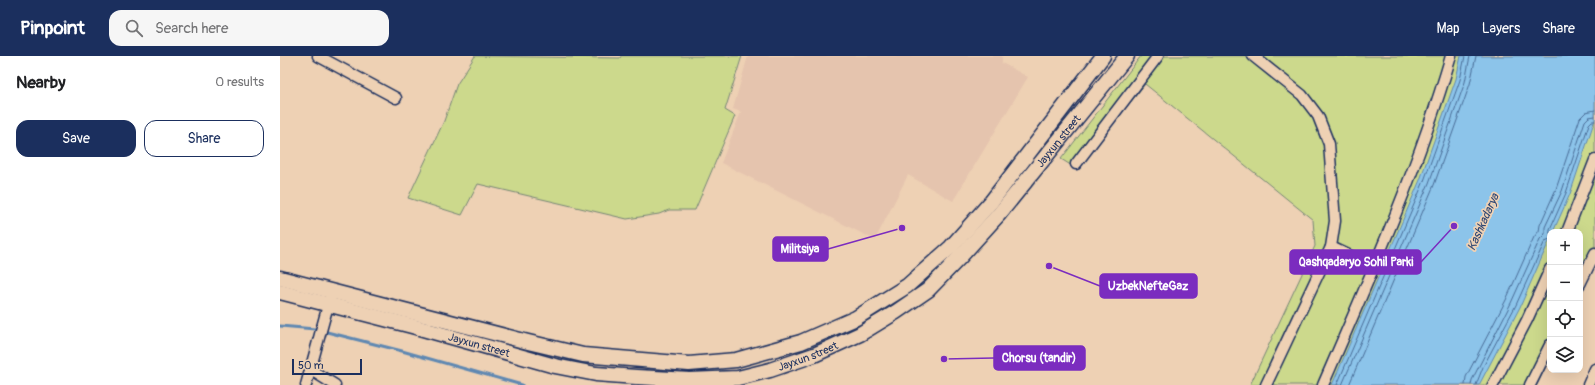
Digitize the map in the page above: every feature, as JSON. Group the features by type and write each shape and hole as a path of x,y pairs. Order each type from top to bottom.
{"highway":[{"name":"Jayxun street","path":"280,292 330,298 583,355 690,364 736,360 801,342 856,318 907,286 950,247 991,202 1103,56"},
{"name":"Jayxun street","path":"280,278 330,298 555,366 596,374 636,378 697,380 738,378 770,370 814,355 860,334 928,290 1000,213 1127,56"}],"street":[{"path":"318,56 396,98"},
{"path":"1076,164 1158,56"},
{"path":"1253,56 1302,95 1318,116 1329,144 1335,221 1331,247 1266,385"},
{"path":"1323,385 1394,220 1437,101 1451,56"},
{"path":"1568,229 1595,160"},
{"path":"1331,247 1374,267"},
{"path":"1583,278 1595,253"},
{"path":"1493,385 1527,320 1547,276"},
{"path":"306,385 330,298"},
{"path":"1530,385 1547,351"},
{"path":"1588,385 1595,369"},
{"path":"311,370 335,385"}],"shaded area":[{"path":"748,56 1002,56 1002,63 1028,77 953,201 908,175 875,240 721,163 741,112 733,109"}],"green space":[{"path":"475,56 620,58 621,56 742,56 725,110 735,116 695,210 669,210 659,214 627,219 478,184 462,215 408,198 444,121 457,84"},
{"path":"1141,56 1595,56 1595,265 1583,290 1583,229 1547,229 1547,364 1537,385 1250,385 1315,246 1313,220 1145,84 1077,169 1061,159"}],"water":[{"name":"Kashkadarya","path":"1461,56 1595,56 1595,119 1570,194 1554,229 1547,229 1547,246 1520,307 1479,385 1332,385 1420,180 1456,79"}],"waterway":[{"path":"280,326 315,329 402,351 522,385"}],"place":[{"name":"Qashqadaryo Sohil Parki","path":"1454,226"},
{"name":"Militsiya","path":"902,228"},
{"name":"UzbekNefteGaz","path":"1049,266"},
{"name":"Chorsu (tandir)","path":"944,359"}]}
